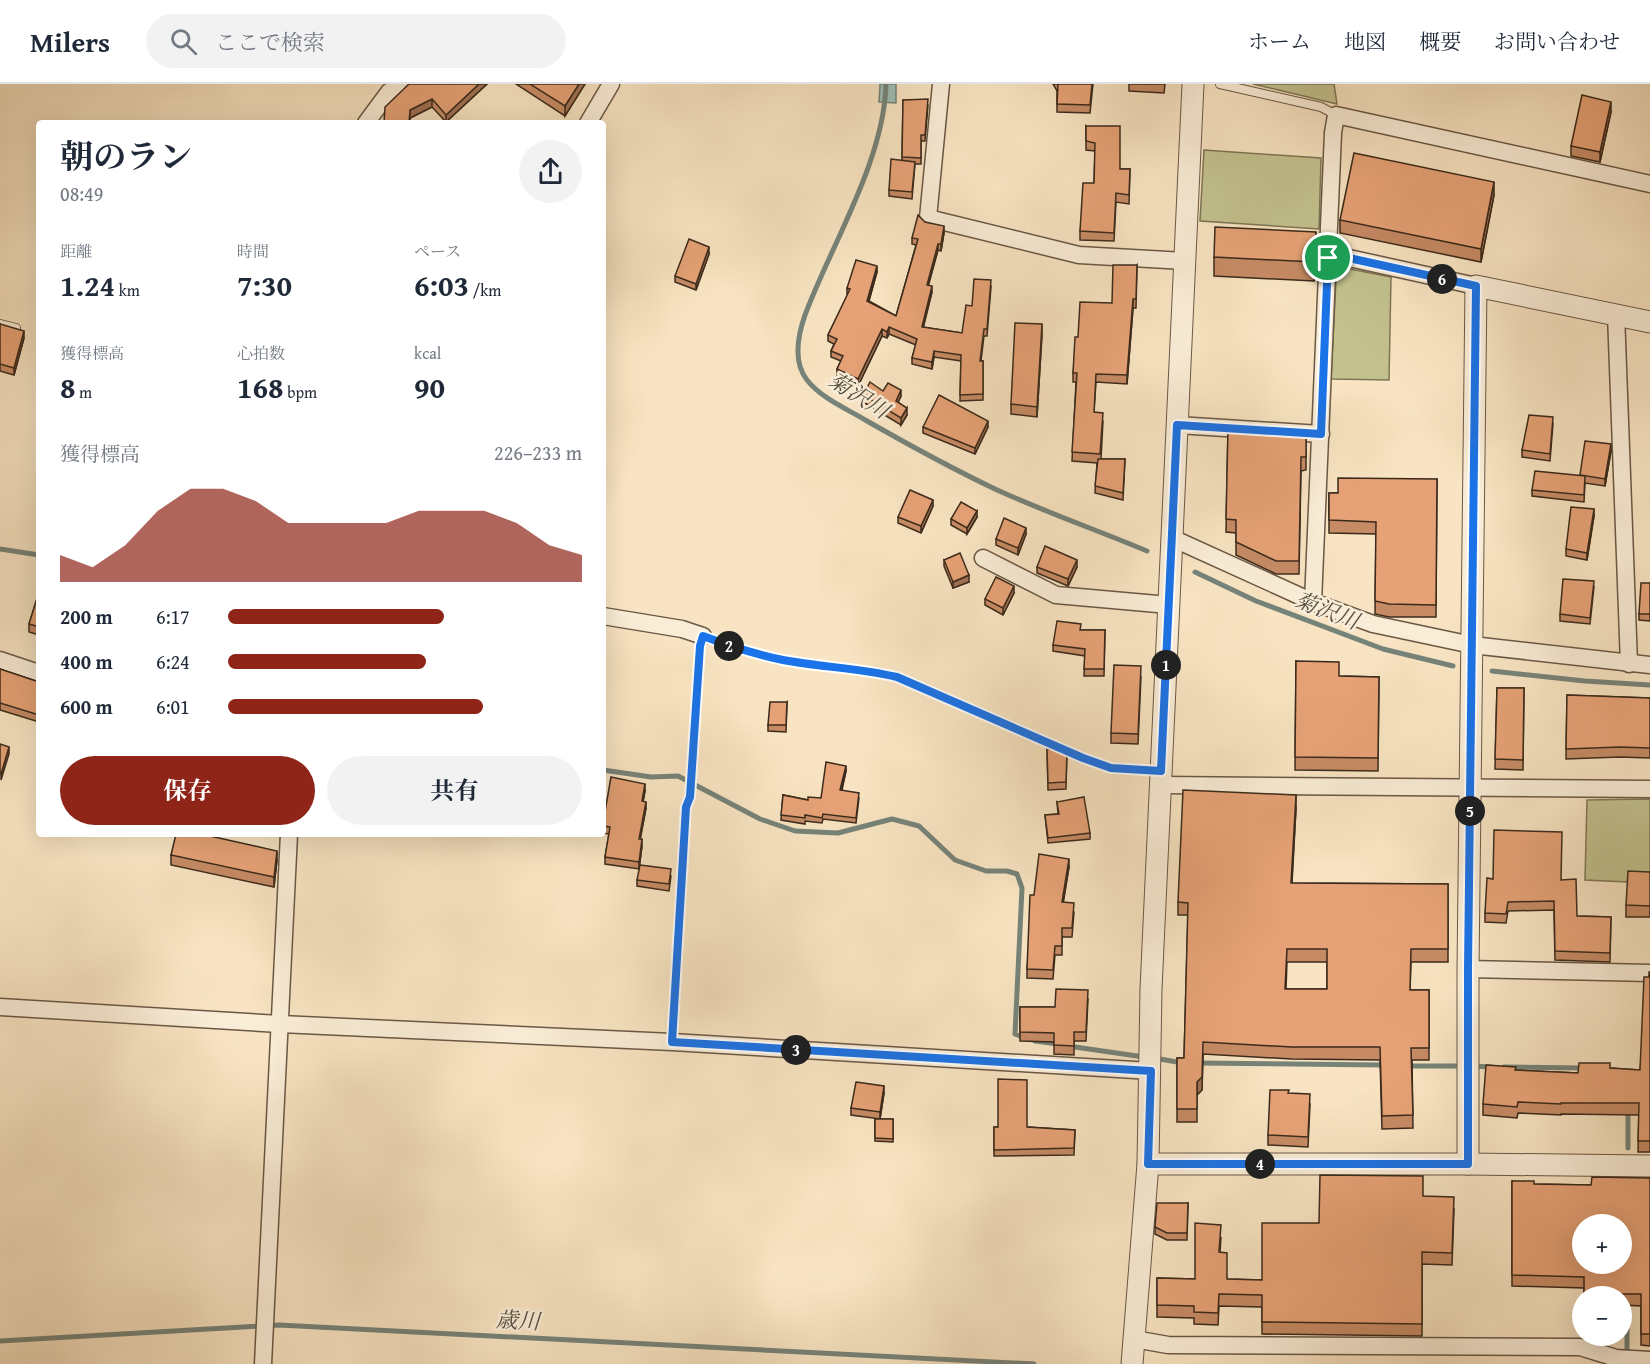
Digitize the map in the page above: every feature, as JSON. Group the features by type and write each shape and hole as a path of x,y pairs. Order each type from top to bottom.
{"street":[{"path":"368,120 389,92 400,84"},
{"path":"590,120 611,84"},
{"path":"941,84 928,218 1079,255 1185,261"},
{"path":"1193,84 1151,989 1148,1164 1133,1354 1168,1345 1581,1347 1616,1358 1650,1360"},
{"path":"1313,602 1333,133 1336,115 1650,184"},
{"path":"1328,258 1349,258 1650,322"},
{"path":"1468,1164 1476,286"},
{"path":"1616,314 1629,664"},
{"path":"1177,425 1321,434"},
{"path":"1172,538 1313,602 1373,624 1472,645 1650,665"},
{"path":"983,558 1056,595 1169,605"},
{"path":"606,616 682,629 703,636"},
{"path":"0,660 36,672"},
{"path":"1161,778 1470,787 1650,789"},
{"path":"262,1364 289,837"},
{"path":"1468,969 1650,973"},
{"path":"0,1006 280,1024 672,1042 1151,1071"},
{"path":"1148,1164 1650,1166"}],"lane":[{"path":"1220,84 1321,107 1336,115"},
{"path":"0,324 16,328"},
{"path":"672,1042 686,807 690,797 700,646 703,636 741,651 783,660 877,672 897,677 1083,758 1111,768 1161,778"}],"shaded area":[{"path":"1253,84 1334,84 1337,104"},
{"path":"1204,150 1321,158 1319,229 1200,221"},
{"path":"1350,269 1391,277 1389,380 1331,379 1336,280 1340,271"},
{"path":"1650,799 1650,883 1585,880 1587,800"}],"water":[{"path":"880,84 896,84 896,103 879,102"}],"building":[{"path":"409,84 479,84 446,115 432,99 410,110 409,120 384,120 385,107"},
{"path":"530,84 579,84 565,106"},
{"path":"1058,84 1092,84 1090,105 1057,104"},
{"path":"1582,95 1611,102 1600,152 1571,146"},
{"path":"928,99 925,135 921,135 921,158 902,157 903,100"},
{"path":"1086,126 1120,126 1120,169 1130,169 1129,195 1116,193 1114,233 1080,231 1083,183 1094,183 1095,143 1086,141"},
{"path":"1354,153 1494,182 1481,249 1340,220"},
{"path":"891,159 915,162 912,192 889,190"},
{"path":"918,215 925,222 944,226 941,244 938,244 927,285 932,286 922,327 962,333 966,305 972,306 974,279 991,280 987,329 984,329 980,361 983,361 983,394 960,395 961,355 934,351 932,362 912,358 917,339 889,327 887,332 882,329 858,379 837,369 843,356 831,351 837,339 828,335 850,289 847,288 856,260 877,266 867,301 896,316 918,239 912,238"},
{"path":"1215,227 1316,232 1314,262 1214,257"},
{"path":"689,239 709,247 696,284 675,276"},
{"path":"1113,265 1137,265 1136,299 1133,299 1127,375 1096,374 1094,412 1103,413 1100,454 1072,452 1077,373 1073,373 1080,302 1112,303"},
{"path":"1015,323 1042,324 1037,407 1011,404"},
{"path":"0,324 24,331 14,368 0,364"},
{"path":"870,382 883,391 888,383 901,390 896,401 907,408 901,418 863,395"},
{"path":"939,395 988,421 975,448 923,427"},
{"path":"1529,415 1553,417 1550,454 1522,450"},
{"path":"1228,429 1303,431 1306,438 1306,457 1301,457 1299,561 1276,561 1236,542 1236,520 1226,519"},
{"path":"1585,441 1611,444 1605,479 1580,475"},
{"path":"1098,459 1125,459 1123,493 1095,486"},
{"path":"1535,471 1585,476 1584,495 1532,490"},
{"path":"1338,478 1437,479 1436,605 1389,604 1375,601 1376,522 1329,520 1329,493 1338,493"},
{"path":"910,490 933,500 921,526 898,517"},
{"path":"961,502 977,511 967,528 951,519"},
{"path":"1571,507 1594,509 1587,553 1566,549"},
{"path":"1004,518 1026,528 1018,548 996,539"},
{"path":"1045,546 1077,560 1068,579 1037,567"},
{"path":"960,553 969,575 953,582 944,560"},
{"path":"996,577 1014,586 1003,608 985,599"},
{"path":"1563,579 1594,581 1590,618 1560,614"},
{"path":"1641,583 1650,583 1650,614 1639,614"},
{"path":"36,602 36,626 29,624"},
{"path":"1057,621 1081,624 1080,630 1105,630 1104,669 1084,669 1085,649 1053,645"},
{"path":"1296,661 1339,662 1339,676 1379,677 1378,758 1295,757"},
{"path":"1114,665 1141,666 1138,734 1111,733"},
{"path":"0,669 36,681 36,714 0,703"},
{"path":"1497,688 1524,688 1523,760 1495,759"},
{"path":"1567,695 1650,698 1650,748 1566,749"},
{"path":"770,702 787,702 786,725 768,725"},
{"path":"0,744 9,747 1,774 0,773"},
{"path":"1047,749 1067,751 1066,782 1048,783"},
{"path":"826,762 846,766 840,790 859,793 856,818 823,814 822,818 781,815 783,795 808,800 808,797 821,798"},
{"path":"611,777 645,784 642,801 646,802 639,839 642,839 639,862 605,857 610,827 606,826 606,806"},
{"path":"1183,790 1296,795 1291,883 1448,884 1448,949 1411,949 1410,990 1429,990 1429,1048 1411,1048 1413,1115 1382,1116 1380,1047 1292,1047 1203,1042 1202,1077 1197,1082 1197,1109 1177,1109 1177,1058 1184,1058 1188,903 1178,902","holes":["1287,949 1327,949 1327,989 1285,989"]},
{"path":"1084,797 1090,833 1048,838 1045,815 1059,814 1057,802"},
{"path":"1494,830 1562,832 1561,880 1576,879 1577,916 1611,917 1610,953 1555,951 1554,901 1508,902 1506,914 1485,913 1487,878 1493,879"},
{"path":"175,837 214,837 277,851 274,877 171,855"},
{"path":"1039,854 1069,859 1062,902 1074,903 1072,928 1062,928 1062,946 1055,946 1053,970 1027,969 1030,895 1034,895"},
{"path":"640,865 671,869 669,884 637,880"},
{"path":"1628,871 1650,872 1650,906 1626,905"},
{"path":"1649,972 1650,1141 1638,1141 1639,1103 1518,1102 1517,1107 1483,1104 1486,1065 1516,1067 1515,1070 1578,1073 1579,1063 1610,1063 1610,1068 1640,1070 1644,977 1649,977"},
{"path":"1056,989 1088,990 1086,1032 1074,1032 1074,1046 1054,1045 1054,1033 1020,1032 1020,1007 1055,1007"},
{"path":"998,1079 1027,1080 1027,1127 1075,1130 1074,1148 994,1150 994,1127 998,1127"},
{"path":"856,1082 884,1086 880,1112 851,1108"},
{"path":"1270,1090 1289,1090 1288,1093 1310,1094 1308,1137 1268,1135"},
{"path":"875,1119 893,1119 893,1139 875,1138"},
{"path":"1320,1175 1423,1176 1423,1196 1454,1197 1452,1253 1422,1252 1422,1324 1262,1322 1262,1295 1219,1294 1218,1313 1194,1312 1194,1306 1157,1305 1157,1278 1195,1279 1195,1223 1221,1225 1219,1252 1227,1253 1227,1279 1262,1280 1262,1223 1319,1223"},
{"path":"1592,1177 1650,1178 1650,1334 1641,1334 1641,1294 1632,1294 1632,1286 1584,1286 1584,1277 1512,1275 1512,1181 1534,1181 1534,1184 1591,1185"},
{"path":"1157,1203 1188,1203 1187,1233 1167,1233 1155,1227"}],"waterway":[{"name":"菊沢川","path":"886,84 883,113 867,172 805,315 798,348 803,373 807,380 827,398 946,465 1014,497 1147,551"},
{"path":"0,549 36,555"},
{"name":"菊沢川","path":"1195,572 1256,601 1383,649 1453,666"},
{"name":"菊沢川","path":"1492,671 1650,685"},
{"path":"606,770 651,777 678,776 760,819 795,831 838,833 892,819 919,826 955,860 986,871 1007,871 1017,874 1022,888 1015,1034 1026,1038"},
{"path":"1035,1041 1058,1044"},
{"path":"1068,1046 1144,1057"},
{"path":"1154,1058 1183,1063"},
{"path":"1198,1063 1384,1065"},
{"path":"1405,1066 1462,1066"},
{"path":"1471,1066 1492,1067"},
{"path":"1504,1067 1585,1068"},
{"path":"1628,1110 1628,1148"},
{"name":"歳川","path":"0,1341 279,1325 1034,1364"},
{"path":"1627,1346 1627,1353"}],"route":[{"path":"1328,258 1349,258 1476,286 1468,1164 1148,1164 1151,1071 672,1042 686,807 690,797 700,646 703,636 741,651 783,660 877,672 897,677 1058,748 1111,768 1161,771 1177,425 1321,434 1328,258"}]}
